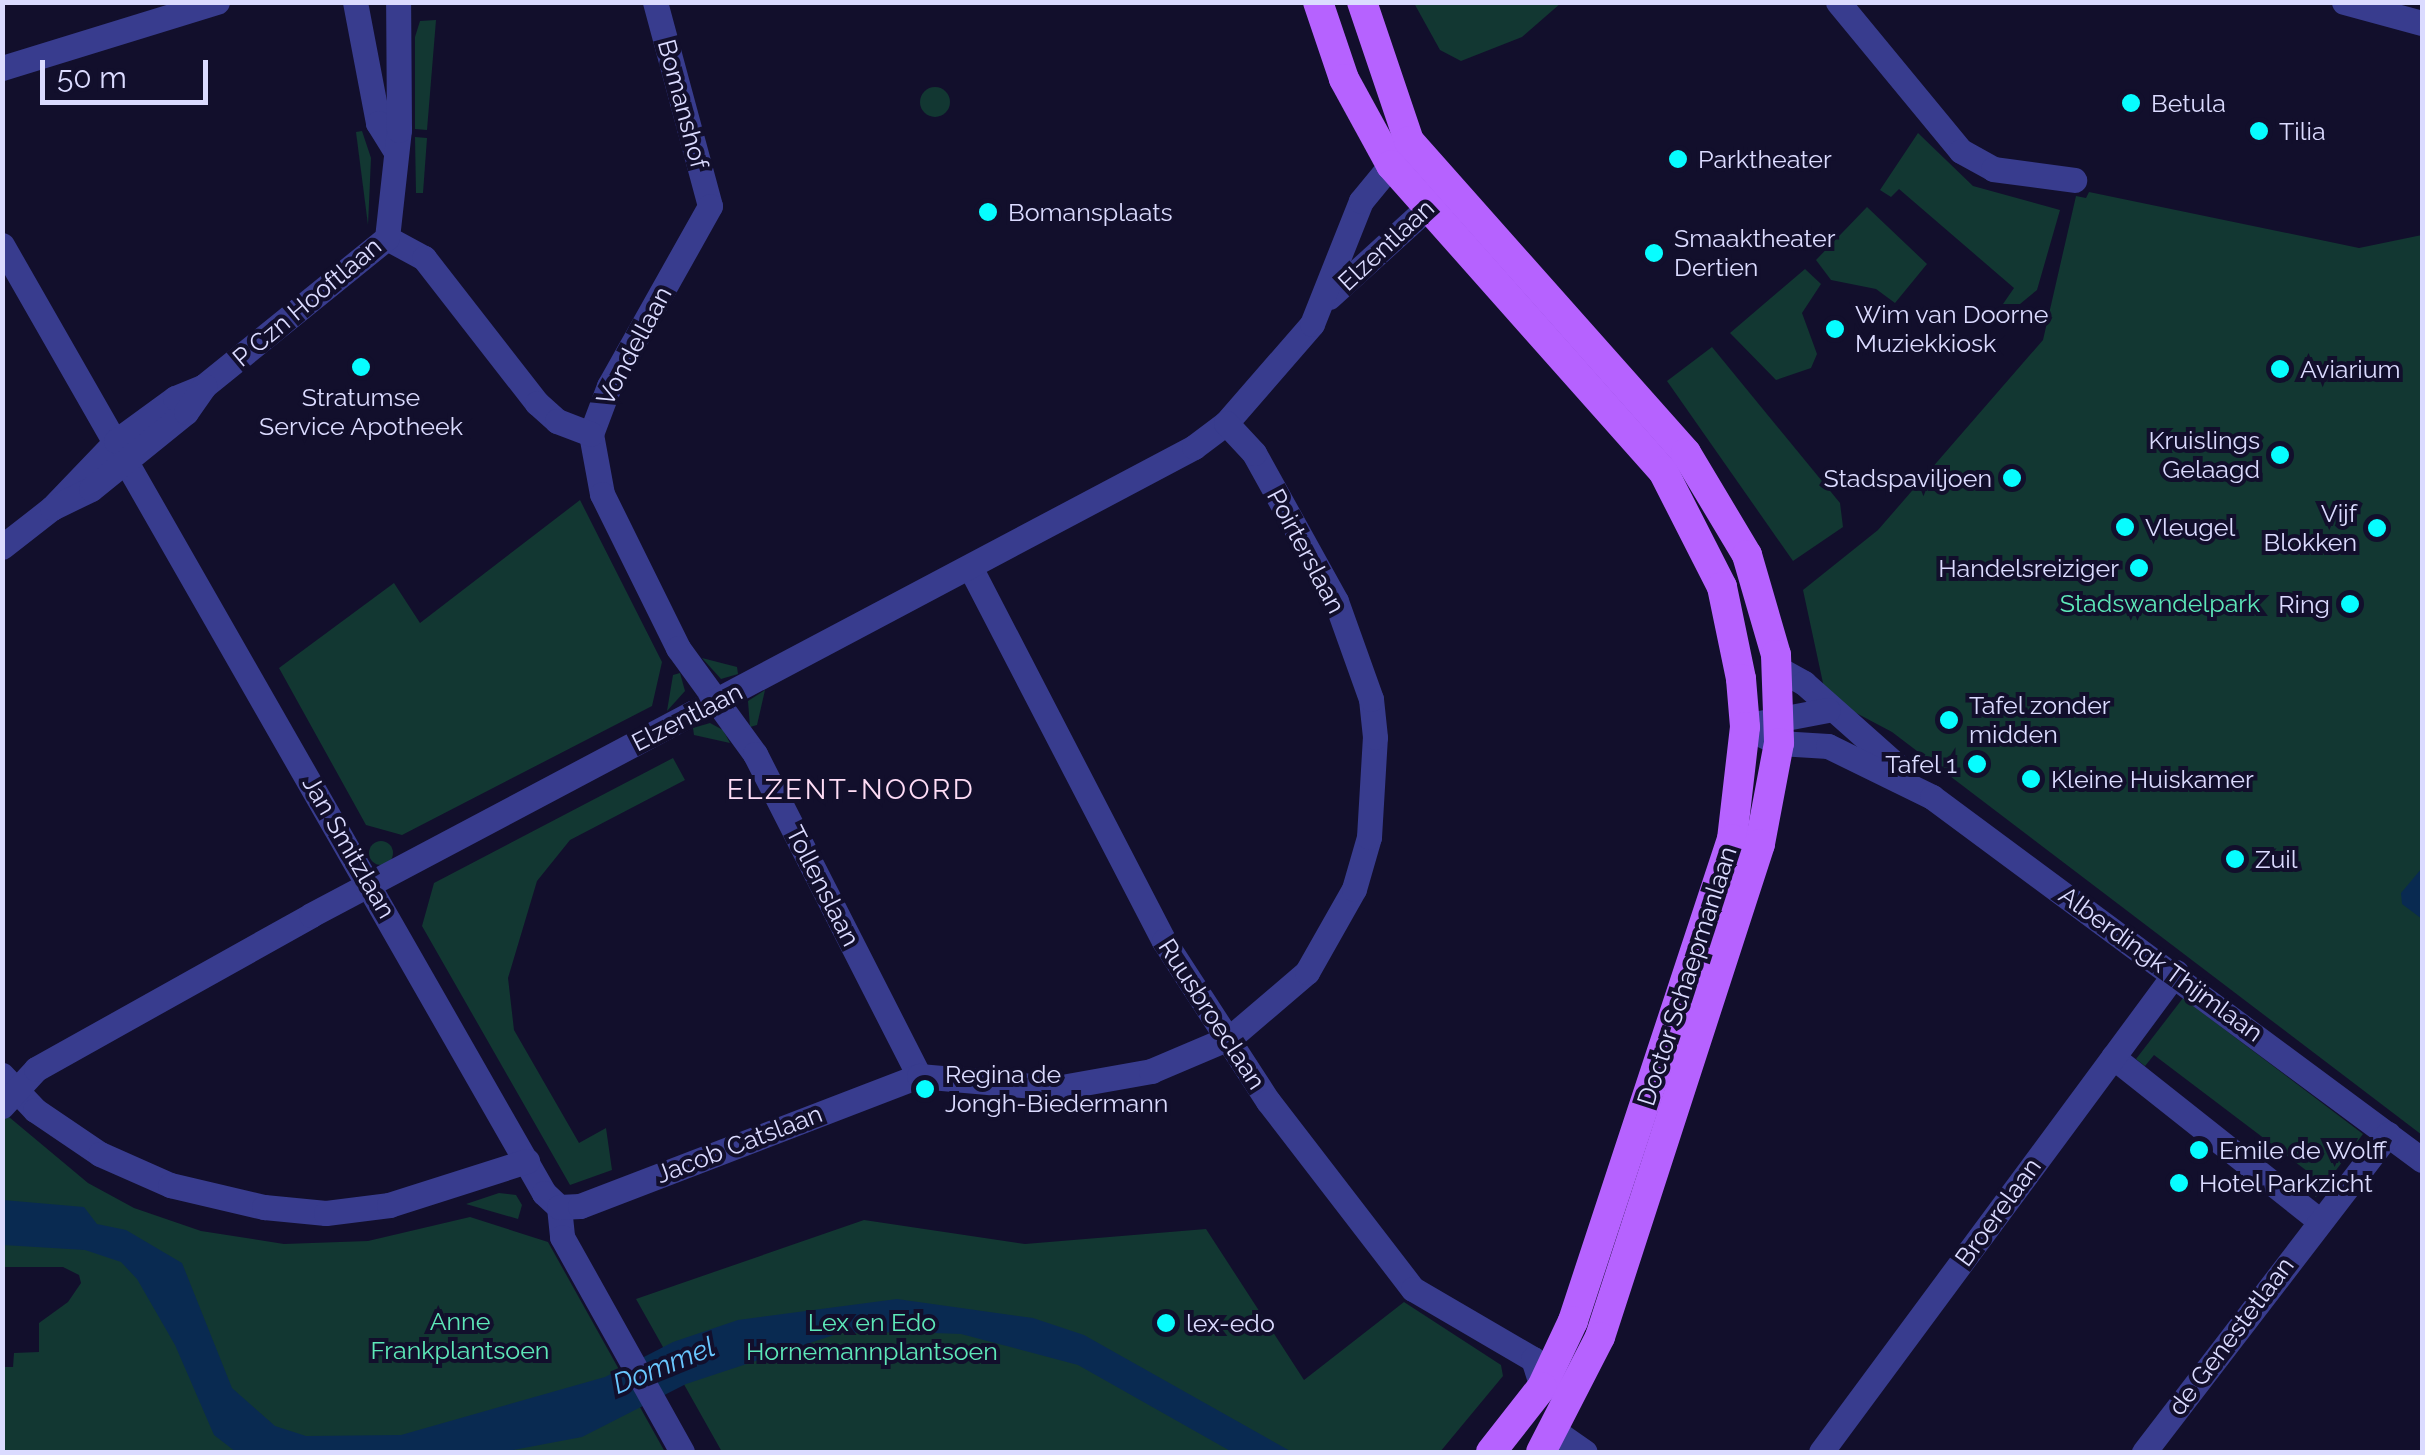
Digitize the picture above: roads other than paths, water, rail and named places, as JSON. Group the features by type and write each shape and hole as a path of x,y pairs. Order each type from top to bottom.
{"main road":[{"name":"Elzentlaan","path":"1318,2 1344,79 1436,200"},
{"name":"Elzentlaan","path":"1362,2 1400,153"},
{"name":"Doctor Schaepmanlaan","path":"1436,200 1621,378 1710,486 1747,555 1777,668 1779,730 1760,844 1600,1338 1548,1442"},
{"name":"Doctor Schaepmanlaan","path":"1436,200 1663,471 1722,587 1745,727 1732,839 1573,1321 1542,1386 1491,1452"}],"street":[{"path":"2,68 217,2"},
{"name":"P Czn Hooftlaan","path":"355,2 378,124 394,149"},
{"name":"P Czn Hooftlaan","path":"2,547 52,508 91,490 125,458 186,412 204,386 387,238 395,205 398,2"},
{"name":"Bomanshof","path":"655,2 710,206"},
{"path":"1838,2 1961,151 1993,169 2074,180"},
{"path":"2344,2 2422,23"},
{"name":"Elzentlaan","path":"6,1091 36,1069 370,883 1079,512 1226,423 1294,348 1326,300 1362,201 1400,153"},
{"name":"Elzentlaan","path":"1326,300 1436,200"},
{"name":"Vondellaan","path":"710,206 609,386 591,434 610,511 678,648 704,689 720,700"},
{"path":"387,238 424,258 537,403 557,421 591,434"},
{"name":"Jan Smitzlaan","path":"2,245 526,1161 559,1207 562,1237 682,1452"},
{"name":"Poirterslaan","path":"919,1076 1056,1088 1109,1082 1232,1037 1307,972 1354,889 1368,836 1376,737 1371,699 1336,601 1254,453 1226,423"},
{"name":"Ruusbroeclaan","path":"970,567 1164,941 1232,1037 1268,1102 1413,1289 1533,1359 1542,1386"},
{"name":"Alberdingk Thijmlaan","path":"1777,668 1804,683 1828,710 1932,797 2176,972 2422,1160"},
{"name":"Tollenslaan","path":"720,700 760,762 919,1076"},
{"path":"1779,730 1828,710"},
{"name":"Alberdingk Thijmlaan","path":"1745,727 1779,730 1828,746 1932,797"},
{"name":"Broerelaan","path":"1821,1452 2176,972"},
{"path":"2113,1058 2319,1220 2388,1134"},
{"name":"Jacob Catslaan","path":"559,1207 580,1206 919,1076"},
{"path":"6,1091 100,1154 170,1185 264,1207 326,1213 389,1204 526,1161"},
{"name":"de Genestetlaan","path":"2144,1452 2319,1220"},
{"path":"1548,1442 1585,1452"}],"water":[{"path":"2422,868 2422,919 2402,904 2401,893"},
{"name":"Dommel","path":"3,1200 84,1207 97,1224 126,1230 182,1263 232,1388 275,1426 306,1436 401,1435 605,1377 673,1342 738,1320 897,1299 1033,1318 1084,1335 1292,1452 1232,1452 1078,1365 961,1334 908,1332 840,1333 686,1384 582,1437 502,1452 236,1452 214,1435 175,1345 137,1279 121,1262 85,1250 3,1245"}],"place":[{"name":"Betula","path":"2131,103"},
{"name":"Tilia","path":"2259,131"},
{"name":"Parktheater","path":"1678,159"},
{"name":"Bomansplaats","path":"988,212"},
{"name":"Smaaktheater Dertien","path":"1654,253"},
{"name":"Wim van Doorne Muziekkiosk","path":"1835,329"},
{"name":"Stratumse Service Apotheek","path":"361,367"},
{"name":"Aviarium","path":"2280,369"},
{"name":"Kruislings Gelaagd","path":"2280,455"},
{"name":"Stadspaviljoen","path":"2012,478"},
{"name":"Vleugel","path":"2125,527"},
{"name":"Vijf Blokken","path":"2377,528"},
{"name":"Handelsreiziger","path":"2139,568"},
{"name":"Ring","path":"2350,604"},
{"name":"Tafel zonder midden","path":"1949,720"},
{"name":"Tafel 1","path":"1977,764"},
{"name":"Kleine Huiskamer","path":"2031,779"},
{"name":"Zuil","path":"2235,859"},
{"name":"Regina de Jongh-Biedermann","path":"925,1089"},
{"name":"Emile de Wolff","path":"2199,1150"},
{"name":"Hotel Parkzicht","path":"2179,1183"},
{"name":"lex-edo","path":"1166,1323"}],"district":[{"name":"ELZENT-NOORD","path":"851,790"}],"park label":[{"name":"Stadswandelpark","path":"2160,603"},
{"name":"Anne Frankplantsoen","path":"460,1336"},
{"name":"Lex en Edo Hornemannplantsoen","path":"872,1338"}]}
